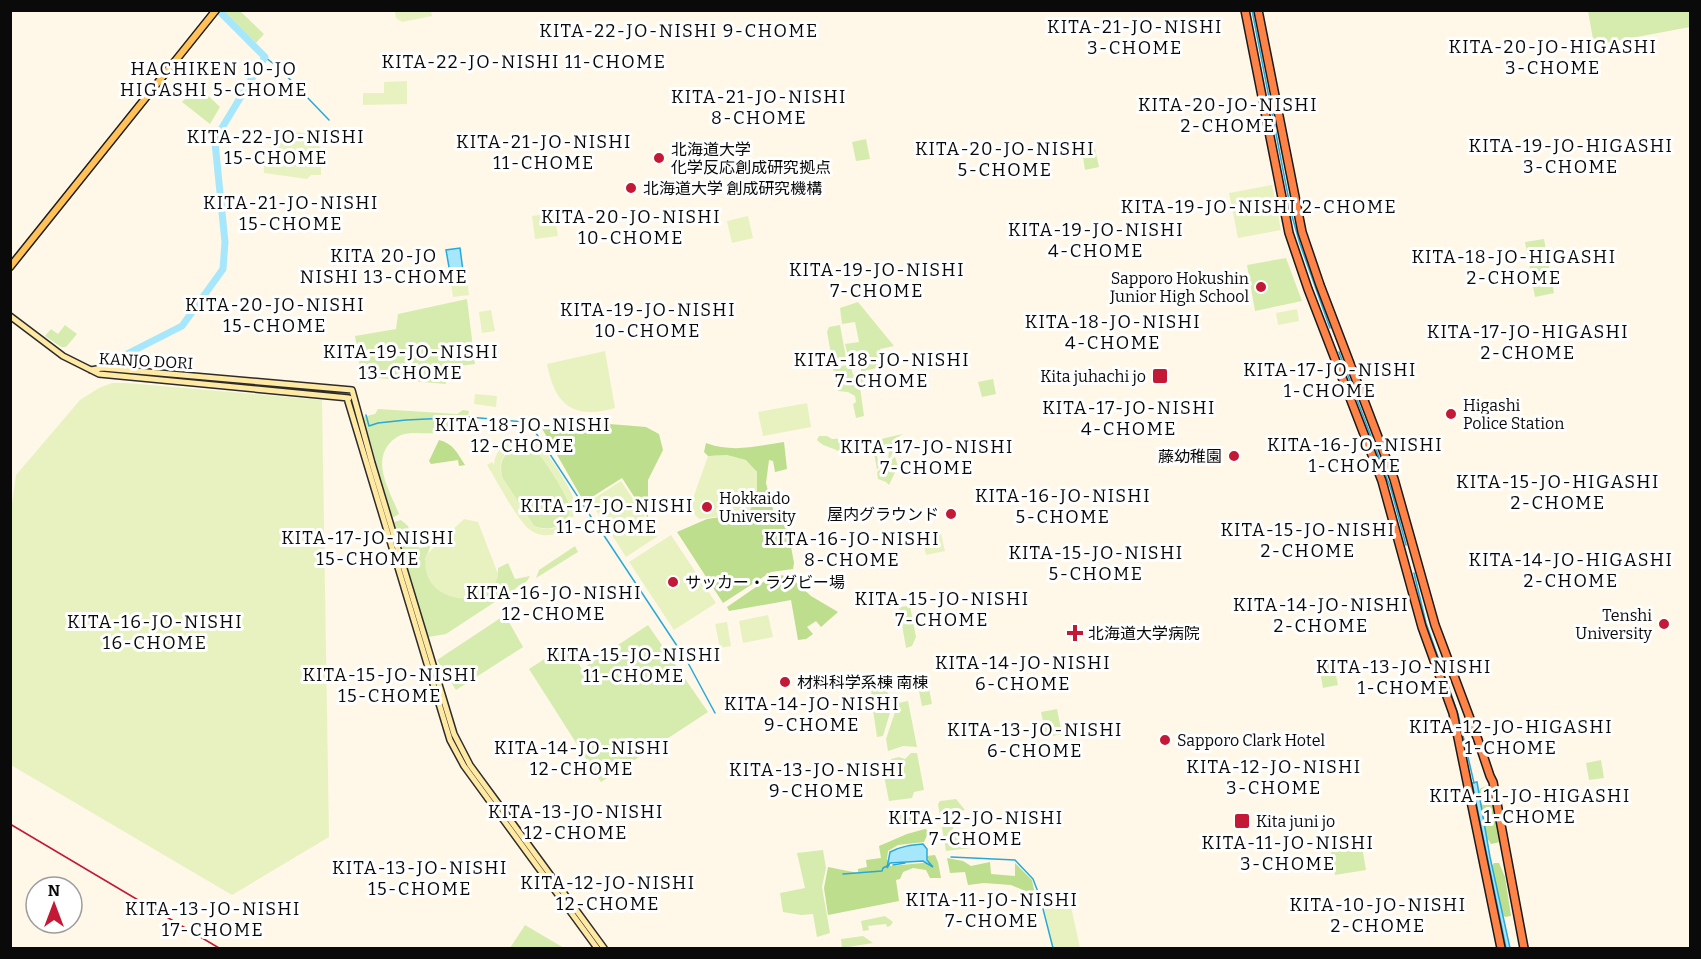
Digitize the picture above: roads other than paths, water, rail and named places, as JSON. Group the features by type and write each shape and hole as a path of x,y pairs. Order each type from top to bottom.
{"highway":[{"path":"1245,10 1289,233 1308,289 1382,481 1424,634 1453,713 1501,948"},
{"path":"1258,10 1302,232 1394,479 1435,625 1493,782 1524,948"}],"main road":[{"path":"10,267 216,10"},
{"path":"10,316 63,356 91,370"},
{"name":"KANJO DORI","path":"102,368 352,390 354,399 99,374 91,370 102,368"},
{"path":"346,398 450,740 464,766 597,948"},
{"path":"354,399 454,734 470,765 604,948"}],"water":[{"path":"460,248 463,271 450,273 446,250"},
{"path":"1477,782 1490,857 1510,948 1506,948 1472,783"},
{"path":"923,844 927,849 927,860 933,867 923,861 890,863 887,868 890,852 902,847"}],"waterway":[{"path":"119,358 182,326 223,269 225,242 215,143 265,57 218,10"},
{"path":"1252,10 1292,216 1330,328"},
{"path":"265,57 280,69 329,120"},
{"path":"1339,352 1391,489 1406,545"},
{"path":"366,415 369,426 406,420 469,417 524,422 530,425 538,436 597,526"},
{"path":"601,531 687,661 715,713"},
{"path":"1414,573 1426,623 1458,714 1474,783"},
{"path":"951,857 1015,860 1033,879 1038,892"},
{"path":"893,865 905,863"},
{"path":"843,874 882,871 887,866"},
{"path":"1041,901 1053,948"}],"railway":[{"path":"10,824 219,948"}],"place":[{"name":"北海道大学 化学反応創成研究拠点","path":"659,158"},
{"name":"北海道大学 創成研究機構","path":"631,188"},
{"name":"Sapporo Hokushin Junior High School","path":"1261,287"},
{"name":"Kita juhachi jo","path":"1160,376"},
{"name":"Higashi Police Station","path":"1451,414"},
{"name":"藤幼稚園","path":"1234,456"},
{"name":"Hokkaido University","path":"707,507"},
{"name":"屋内グラウンド","path":"951,514"},
{"name":"サッカー・ラグビー場","path":"673,582"},
{"name":"Tenshi University","path":"1664,624"},
{"name":"北海道大学病院","path":"1075,633"},
{"name":"材料科学系棟 南棟","path":"785,682"},
{"name":"Sapporo Clark Hotel","path":"1165,740"},
{"name":"Kita juni jo","path":"1242,821"}],"district":[{"name":"KITA-22-JO-NISHI 9-CHOME","path":"679,31"},
{"name":"KITA-21-JO-NISHI 3-CHOME","path":"1135,37"},
{"name":"KITA-20-JO-HIGASHI 3-CHOME","path":"1553,57"},
{"name":"KITA-22-JO-NISHI 11-CHOME","path":"524,62"},
{"name":"HACHIKEN 10-JO HIGASHI 5-CHOME","path":"214,79"},
{"name":"KITA-21-JO-NISHI 8-CHOME","path":"759,107"},
{"name":"KITA-20-JO-NISHI 2-CHOME","path":"1228,115"},
{"name":"KITA-22-JO-NISHI 15-CHOME","path":"276,147"},
{"name":"KITA-21-JO-NISHI 11-CHOME","path":"544,152"},
{"name":"KITA-19-JO-HIGASHI 3-CHOME","path":"1571,156"},
{"name":"KITA-20-JO-NISHI 5-CHOME","path":"1005,159"},
{"name":"KITA-19-JO-NISHI 2-CHOME","path":"1259,207"},
{"name":"KITA-21-JO-NISHI 15-CHOME","path":"291,213"},
{"name":"KITA-20-JO-NISHI 10-CHOME","path":"631,227"},
{"name":"KITA-19-JO-NISHI 4-CHOME","path":"1096,240"},
{"name":"KITA 20-JO NISHI 13-CHOME","path":"384,266"},
{"name":"KITA-18-JO-HIGASHI 2-CHOME","path":"1514,267"},
{"name":"KITA-19-JO-NISHI 7-CHOME","path":"877,280"},
{"name":"KITA-20-JO-NISHI 15-CHOME","path":"275,315"},
{"name":"KITA-19-JO-NISHI 10-CHOME","path":"648,320"},
{"name":"KITA-18-JO-NISHI 4-CHOME","path":"1113,332"},
{"name":"KITA-17-JO-HIGASHI 2-CHOME","path":"1528,342"},
{"name":"KITA-19-JO-NISHI 13-CHOME","path":"411,362"},
{"name":"KITA-18-JO-NISHI 7-CHOME","path":"882,370"},
{"name":"KITA-17-JO-NISHI 1-CHOME","path":"1330,380"},
{"name":"KITA-17-JO-NISHI 4-CHOME","path":"1129,418"},
{"name":"KITA-18-JO-NISHI 12-CHOME","path":"523,435"},
{"name":"KITA-16-JO-NISHI 1-CHOME","path":"1355,455"},
{"name":"KITA-17-JO-NISHI 7-CHOME","path":"927,457"},
{"name":"KITA-15-JO-HIGASHI 2-CHOME","path":"1558,492"},
{"name":"KITA-16-JO-NISHI 5-CHOME","path":"1063,506"},
{"name":"KITA-17-JO-NISHI 11-CHOME","path":"607,516"},
{"name":"KITA-15-JO-NISHI 2-CHOME","path":"1308,540"},
{"name":"KITA-17-JO-NISHI 15-CHOME","path":"368,548"},
{"name":"KITA-16-JO-NISHI 8-CHOME","path":"852,549"},
{"name":"KITA-15-JO-NISHI 5-CHOME","path":"1096,563"},
{"name":"KITA-14-JO-HIGASHI 2-CHOME","path":"1571,570"},
{"name":"KITA-16-JO-NISHI 12-CHOME","path":"554,603"},
{"name":"KITA-15-JO-NISHI 7-CHOME","path":"942,609"},
{"name":"KITA-14-JO-NISHI 2-CHOME","path":"1321,615"},
{"name":"KITA-16-JO-NISHI 16-CHOME","path":"155,632"},
{"name":"KITA-15-JO-NISHI 11-CHOME","path":"634,665"},
{"name":"KITA-14-JO-NISHI 6-CHOME","path":"1023,673"},
{"name":"KITA-13-JO-NISHI 1-CHOME","path":"1404,677"},
{"name":"KITA-15-JO-NISHI 15-CHOME","path":"390,685"},
{"name":"KITA-14-JO-NISHI 9-CHOME","path":"812,714"},
{"name":"KITA-12-JO-HIGASHI 1-CHOME","path":"1511,737"},
{"name":"KITA-13-JO-NISHI 6-CHOME","path":"1035,740"},
{"name":"KITA-14-JO-NISHI 12-CHOME","path":"582,758"},
{"name":"KITA-12-JO-NISHI 3-CHOME","path":"1274,777"},
{"name":"KITA-13-JO-NISHI 9-CHOME","path":"817,780"},
{"name":"KITA-11-JO-HIGASHI 1-CHOME","path":"1530,806"},
{"name":"KITA-13-JO-NISHI 12-CHOME","path":"576,822"},
{"name":"KITA-12-JO-NISHI 7-CHOME","path":"976,828"},
{"name":"KITA-11-JO-NISHI 3-CHOME","path":"1288,853"},
{"name":"KITA-13-JO-NISHI 15-CHOME","path":"420,878"},
{"name":"KITA-12-JO-NISHI 12-CHOME","path":"608,893"},
{"name":"KITA-11-JO-NISHI 7-CHOME","path":"992,910"},
{"name":"KITA-10-JO-NISHI 2-CHOME","path":"1378,915"},
{"name":"KITA-13-JO-NISHI 17-CHOME","path":"213,919"}]}
